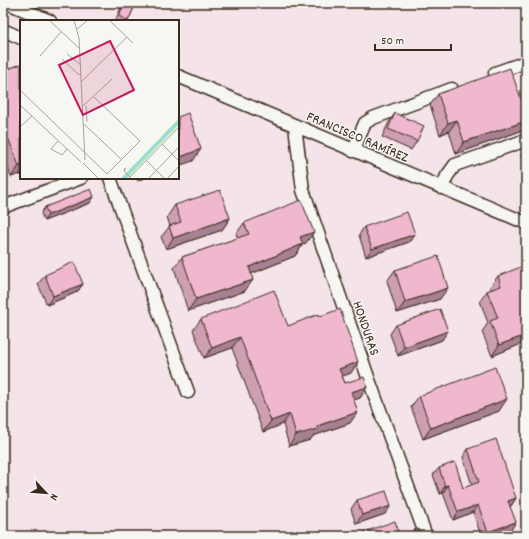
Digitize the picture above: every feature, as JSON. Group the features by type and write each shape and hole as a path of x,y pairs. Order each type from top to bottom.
{"street":[{"path":"8,3 48,20"},
{"path":"3,30 20,38"},
{"path":"482,78 526,62"},
{"name":"FRANCISCO RAMÍREZ","path":"179,76 526,223"},
{"path":"353,150 365,123 373,118 460,86"},
{"name":"HONDURAS","path":"295,126 303,190 426,536"},
{"path":"442,188 447,176 455,165 526,140"},
{"path":"3,206 78,179"},
{"path":"110,179 188,392"}],"shaded area":[{"path":"3,3 526,3 526,536 3,536"}],"building":[{"path":"124,3 136,3 128,20 119,16"},
{"path":"20,64 19,166 9,140 6,141 3,134 3,71"},
{"path":"510,68 521,99 526,97 526,121 464,142 457,120 448,123 438,94"},
{"path":"188,113 201,149 179,158 179,117"},
{"path":"395,113 424,126 417,141 388,129"},
{"path":"91,189 94,197 48,215 45,207"},
{"path":"220,190 230,218 173,238 169,226 181,222 175,205"},
{"path":"301,200 314,232 300,237 303,244 249,267 253,280 196,299 182,257 249,234 244,223"},
{"path":"407,212 415,234 372,249 364,227"},
{"path":"438,256 448,288 405,302 395,270"},
{"path":"74,262 83,284 53,296 45,275"},
{"path":"526,265 526,335 499,345 490,321 498,318 487,291 501,286 498,276"},
{"path":"274,290 288,326 319,314 320,316 340,309 358,362 339,369 345,383 364,377 367,387 351,392 358,412 317,426 318,429 296,435 290,414 271,421 240,337 212,348 201,319"},
{"path":"440,309 448,331 404,347 396,325"},
{"path":"495,367 507,399 431,428 419,396"},
{"path":"496,439 516,498 508,501 516,522 488,532 478,505 458,512 448,485 445,486 439,468 455,462 463,488 479,482 468,449"},
{"path":"386,491 391,506 362,515 357,500"},
{"path":"395,521 400,536 353,536"},
{"path":"419,529 420,532 415,534 414,530"},
{"path":"422,532 423,536 409,536"}]}
